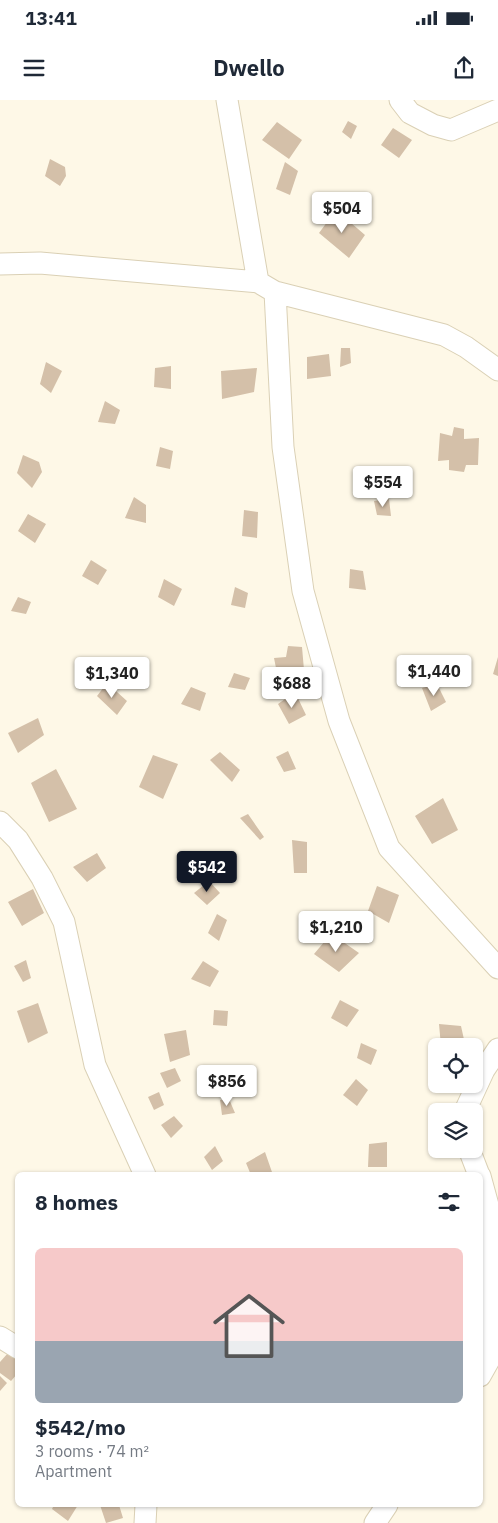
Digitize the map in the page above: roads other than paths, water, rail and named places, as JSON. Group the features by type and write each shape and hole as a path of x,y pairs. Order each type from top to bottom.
{"street":[{"path":"227,100 266,287 283,447 303,591 339,721 389,848 498,968"},
{"path":"400,100 410,113 433,125 451,130 498,110"},
{"path":"0,264 40,263 266,287 444,335 466,347 498,370"},
{"path":"0,822 23,847 42,878 64,922 94,1065 144,1172"},
{"path":"469,1103 484,1070 498,1050"},
{"path":"473,1158 478,1172"},
{"path":"483,1187 492,1220 490,1275 496,1354 483,1372"},
{"path":"0,1337 15,1346"},
{"path":"145,1523 146,1507"},
{"path":"375,1523 386,1507"}]}
